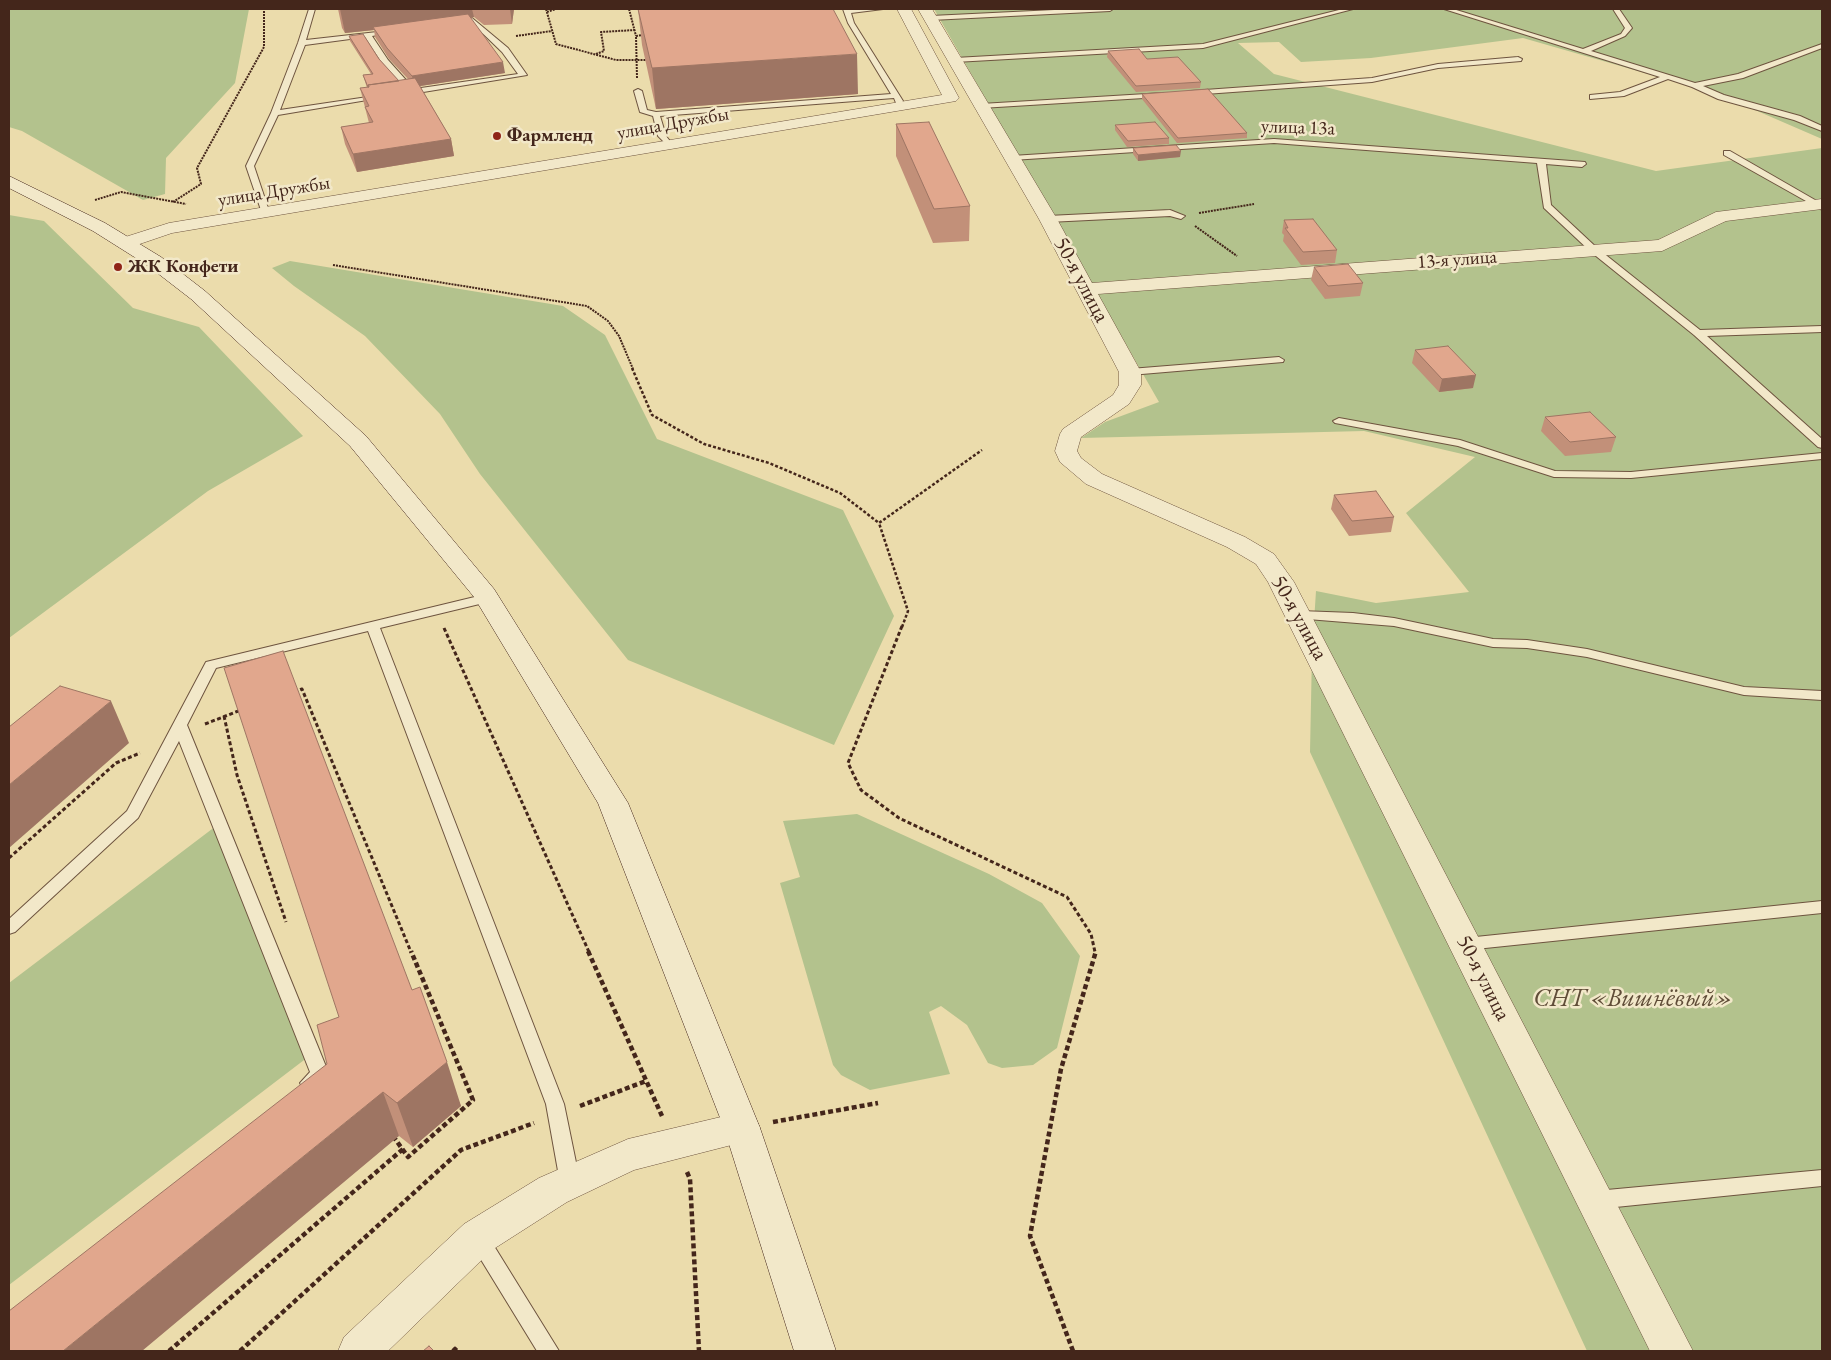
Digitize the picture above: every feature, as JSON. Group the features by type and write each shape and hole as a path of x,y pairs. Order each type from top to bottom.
{"street":[{"name":"улица Дружбы","path":"125,243 169,228 266,214 669,145 898,100 951,98 904,9"},
{"name":"50-я улица","path":"928,13 1048,219 1130,372 1130,386 1121,399 1071,434 1066,451 1071,462 1094,479 1236,542 1265,559 1282,582 1672,1351"},
{"path":"9,181 99,227 154,260 198,295 358,441 487,598 613,803 742,1128 815,1351"},
{"name":"13-я улица","path":"1086,289 1262,274 1662,245 1722,216 1821,205"},
{"path":"359,1351 478,1238 553,1190 628,1155 742,1128"}],"lane":[{"path":"266,214 250,166 275,113 302,43 312,9"},
{"path":"638,91 644,112 656,114 898,100 846,10 880,9"},
{"path":"928,13 1110,9"},
{"path":"955,60 1203,46 1350,9"},
{"path":"1447,9 1556,44 1586,50 1695,85 1721,97 1797,118 1822,130"},
{"path":"1586,50 1623,35 1629,28 1616,9"},
{"path":"275,113 523,75 505,50 472,20 444,24"},
{"path":"302,43 405,29"},
{"path":"367,34 385,61 412,92"},
{"path":"1695,85 1740,76 1822,46"},
{"path":"1184,93 1372,80 1438,66 1518,59"},
{"path":"1593,97 1621,94 1666,77"},
{"path":"981,106 1165,95"},
{"path":"656,114 662,136 669,145"},
{"name":"улица 13а","path":"1012,158 1274,141 1582,164"},
{"path":"1727,153 1821,205"},
{"path":"1541,161 1548,206 1594,250 1698,333 1822,445"},
{"path":"1048,219 1170,213 1181,216"},
{"path":"1698,333 1822,330"},
{"path":"1130,372 1279,360"},
{"path":"1339,420 1460,442 1554,474 1631,475 1822,456"},
{"path":"9,928 133,814 211,665 487,598"},
{"path":"1300,615 1353,617 1394,622 1493,643 1527,644 1587,653 1744,691 1822,696"},
{"path":"373,626 555,1104 570,1182"},
{"path":"180,726 320,1074 297,1093"},
{"path":"1466,944 1822,907"},
{"path":"1596,1200 1822,1178"},
{"path":"478,1238 549,1351"}],"path":[{"path":"173,202 201,184 197,168 264,47 264,9"},
{"path":"546,9 556,44 616,60 654,59"},
{"path":"547,12 556,9"},
{"path":"630,9 636,36 638,91"},
{"path":"595,54 604,51 601,32 635,30"},
{"path":"493,39 552,31"},
{"path":"636,36 646,35"},
{"path":"1181,216 1254,204"},
{"path":"1181,216 1262,274"},
{"path":"332,265 587,306 608,321 619,336 652,415 704,444 770,462 840,493 879,523 908,611 848,763 861,790 899,818 1067,897 1091,934 1096,949 1061,1069 1030,1236 1073,1351"},
{"path":"879,523 982,450"},
{"path":"436,611 690,1179 699,1351"},
{"path":"285,695 302,689 473,1100 408,1157 389,1132"},
{"path":"250,707 224,716 237,775 289,932"},
{"path":"9,858 116,764"},
{"path":"240,1351 461,1150 646,1081"},
{"path":"742,1128 878,1103"},
{"path":"169,1351 403,1149"}],"green space":[{"path":"9,9 249,9 235,83 166,158 165,194 143,200 22,131 9,127"},
{"name":"СНТ «Вишнёвый»","path":"934,9 1822,9 1822,139 1718,94 1523,38 1371,58 1301,62 1279,42 1238,43 1274,74 1656,171 1822,148 1822,1351 1587,1351 1310,752 1312,653 1316,591 1376,603 1469,592 1406,513 1475,457 1364,431 1081,438 1105,422 1159,402"},
{"path":"9,215 44,221 133,308 199,327 303,436 208,491 9,638"},
{"path":"290,261 563,306 605,335 657,439 843,510 894,616 834,745 628,660 480,474 440,414 365,336 294,286 272,268"},
{"path":"857,814 989,874 1042,903 1080,956 1057,1048 1033,1065 1002,1068 988,1063 967,1025 941,1006 929,1012 950,1074 870,1090 841,1075 833,1065 780,883 800,877 783,821"},
{"path":"216,826 308,1057 9,1285 9,983"}],"building":[{"path":"638,9 833,9 857,54 652,68"},
{"path":"468,14 503,62 412,76 387,48 373,27"},
{"path":"363,34 379,59 399,81 368,85 368,87 363,75 373,74 349,36"},
{"path":"1139,49 1147,59 1178,57 1201,82 1136,86 1108,51"},
{"path":"415,78 451,139 353,154 341,127 373,122 365,107 369,106 360,88 369,87 368,85"},
{"path":"1208,89 1247,133 1178,138 1142,94"},
{"path":"929,122 970,206 934,209 896,124"},
{"path":"1155,122 1169,138 1128,141 1115,125"},
{"path":"1176,145 1181,151 1138,155 1133,148"},
{"path":"1313,219 1337,250 1303,252 1285,228 1288,228 1284,220"},
{"path":"1348,264 1363,283 1328,286 1314,267"},
{"path":"1448,346 1476,375 1442,379 1415,350"},
{"path":"1590,412 1616,437 1570,442 1545,417"},
{"path":"1376,491 1394,517 1352,521 1334,495"},
{"path":"283,651 412,990 420,987 447,1062 397,1103 383,1092 63,1351 9,1351 9,1311 327,1064 317,1025 339,1017 224,668"},
{"path":"60,686 111,701 9,785 9,727"},
{"path":"429,1346 434,1351 423,1351"}],"place":[{"name":"Фармленд","path":"497,136"},
{"name":"ЖК Конфети","path":"118,267"}]}
